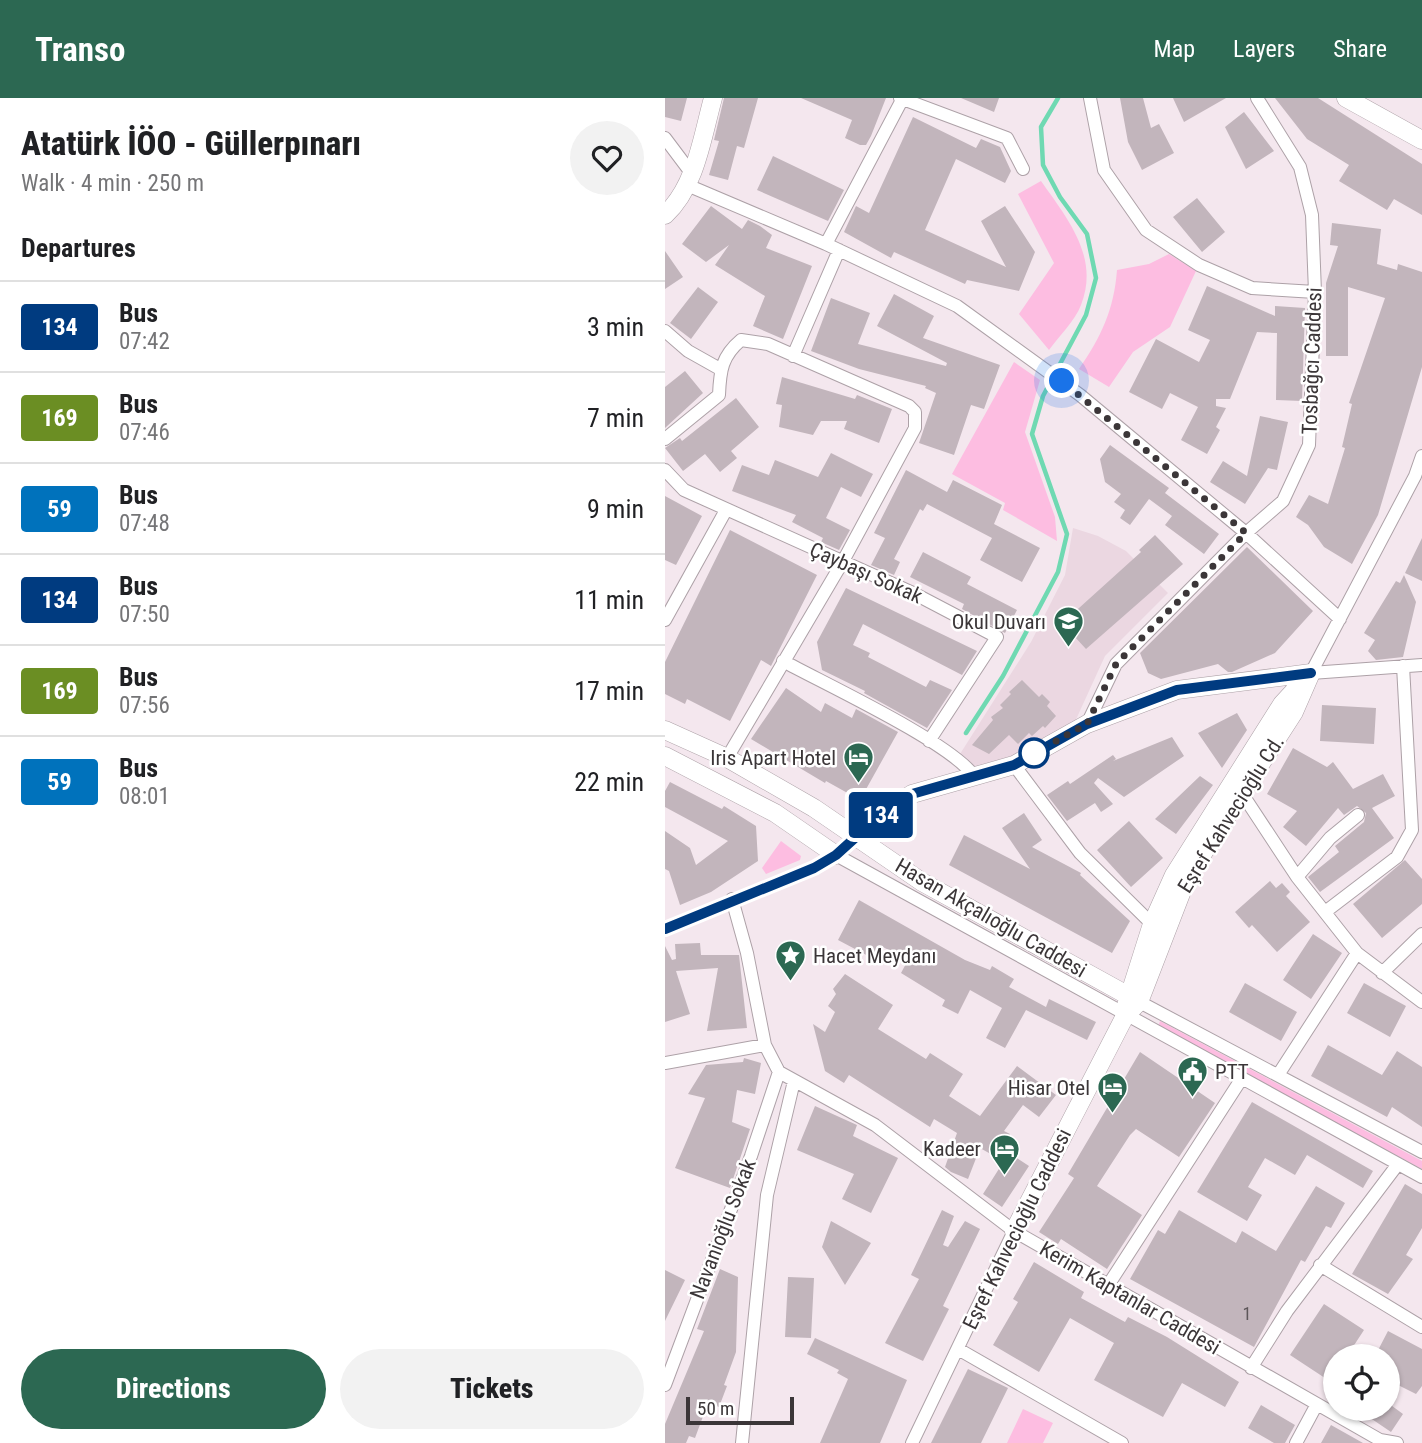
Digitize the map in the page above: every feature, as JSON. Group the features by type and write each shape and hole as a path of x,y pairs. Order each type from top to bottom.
{"street":[{"path":"665,215 690,179 713,98"},
{"path":"826,244 902,98 1007,138 1023,169"},
{"path":"1090,98 1104,170 1146,230 1199,265 1252,288 1315,292"},
{"name":"Tosbağcı Caddesi","path":"1087,724 1116,664 1246,533 1283,501 1309,446 1315,292 1312,215 1300,167 1257,98"},
{"path":"1346,98 1422,140"},
{"path":"665,138 690,179 957,306 1080,395 1246,533 1340,619"},
{"path":"793,356 839,250"},
{"path":"665,331 688,351 720,369"},
{"path":"665,439 719,395 720,369 728,352 741,340 768,344 909,406 915,412 915,428 842,563 727,758"},
{"name":"Eşref Kahvecioğlu Cd.","path":"1125,1016 1187,878 1294,712 1311,673 1415,476 1422,456"},
{"name":"Çaybaşı Sokak","path":"665,470 684,490 915,594 997,637 929,741"},
{"path":"665,620 726,510"},
{"path":"783,661 929,741 963,764 974,776"},
{"path":"666,926 814,868 836,855 888,808 912,794 1014,765 1087,724 1177,690 1311,673 1422,665"},
{"path":"1325,912 1397,857 1412,830 1403,666"},
{"name":"Eşref Kahvecioğlu Cd.","path":"1133,999 1152,924 1190,847 1282,704 1311,673"},
{"path":"1267,678 1282,704"},
{"name":"Hasan Akçalıoğlu Caddesi","path":"665,730 727,758 857,836 922,882 1133,999"},
{"path":"665,756 775,814 836,855 1125,1016 1422,1177"},
{"path":"1014,765 1080,853 1152,924"},
{"path":"1243,794 1297,877 1357,953 1422,1002"},
{"path":"1297,877 1330,838 1359,815"},
{"path":"732,899 747,953 765,1045 779,1072"},
{"path":"1382,973 1422,934"},
{"path":"1277,1075 1357,953"},
{"path":"1133,999 1422,1152"},
{"name":"Eşref Kahvecioğlu Caddesi","path":"912,1443 1014,1231 1125,1016"},
{"path":"665,1063 765,1045"},
{"name":"Kerim Kaptanlar Caddesi","path":"779,1072 848,1108 883,1131 1014,1231 1107,1287 1380,1440 1397,1443"},
{"name":"Navanioğlu Sokak","path":"665,1385 751,1156 779,1072"},
{"path":"1107,1287 1243,1078"},
{"path":"742,1443 767,1195 794,1081"},
{"path":"1251,1368 1320,1265 1398,1164"},
{"path":"1320,1265 1422,1327"},
{"path":"958,1349 1122,1443"},
{"path":"1296,1443 1317,1404"}],"shaded area":[{"path":"1041,181 1078,239 1084,254 1086,271 1086,287 1081,305 1071,323 1049,350 1019,314 1054,263 1018,194"},
{"path":"1169,254 1196,271 1170,327 1133,352 1109,387 1079,369 1105,323 1113,298 1117,270 1149,264"},
{"path":"1014,362 1040,380 1025,432 1055,517 1057,541 1003,510 1005,503 952,474"},
{"name":"Okul Duvarı","path":"1073,528 1098,536 1126,551 1168,593 1105,656 1073,726 1025,752 977,770 960,754 1031,642 1065,575"},
{"path":"781,841 801,856 800,860 766,874 762,868"},
{"path":"1160,1021 1422,1161 1422,1169 1158,1027"},
{"path":"1023,1409 1053,1423 1043,1443 1007,1443"}],"building":[{"path":"665,98 687,98 681,121 665,117"},
{"path":"724,98 758,98 744,148 737,146 728,180 709,175 719,141 714,140"},
{"path":"801,98 886,98 871,136 866,145 860,145 845,138 852,120"},
{"path":"961,98 999,98 994,112"},
{"path":"1120,98 1143,98 1151,128 1159,124 1174,153 1142,170 1128,142"},
{"path":"1173,98 1226,98 1184,122"},
{"path":"1275,98 1318,98 1422,164 1422,215 1394,199 1387,210 1339,181 1349,165 1307,139"},
{"path":"1244,112 1274,151 1246,169 1225,127"},
{"path":"913,117 976,148 981,139 1000,147 1011,171 1005,183 956,159 925,230 1006,267 981,221 1005,206 1035,252 1019,291 967,280 965,284 894,252 891,258 844,232 856,206 869,213"},
{"path":"773,156 844,190 828,221 757,190"},
{"path":"1197,198 1225,232 1202,252 1173,217"},
{"path":"711,206 742,229 748,220 772,235 766,248 812,266 783,339 753,326 765,296 715,265 729,245 706,262 682,244"},
{"path":"1332,223 1381,229 1377,264 1397,270 1398,264 1422,272 1422,367 1378,515 1352,564 1324,547 1308,525 1296,517 1309,495 1328,504 1345,448 1342,447 1352,404 1349,403 1385,298 1348,287 1348,356 1326,356 1326,283 1338,246 1330,245"},
{"path":"665,251 683,277 665,289"},
{"path":"1207,286 1275,316 1275,306 1305,308 1302,401 1276,400 1277,333 1257,332 1230,399 1216,399 1216,406 1226,408 1216,427 1220,430 1207,454 1181,440 1198,407 1170,393 1162,409 1129,392 1156,339 1199,362 1210,340 1188,330"},
{"path":"698,287 718,302 691,339 670,323"},
{"path":"894,294 934,316 923,338 1000,365 984,409 971,405 954,455 919,443 936,393 925,388 926,386 859,369 811,351 831,298 870,313 858,344 946,366 947,363 877,326"},
{"path":"685,371 703,393 665,428 665,387"},
{"path":"782,377 855,399 857,395 892,409 879,443 844,429 847,421 821,421 813,435 779,427 782,405 776,404"},
{"path":"736,398 759,427 731,451 737,458 720,472 705,454 683,471 665,448 680,438 682,441"},
{"path":"1260,416 1288,422 1277,470 1268,468 1245,504 1210,482 1223,461 1247,476"},
{"path":"1110,445 1169,488 1165,493 1219,534 1204,554 1165,525 1172,516 1149,499 1130,525 1120,518 1125,510 1114,502 1121,494 1105,482 1100,459"},
{"path":"831,453 873,474 861,497 841,487 826,518 850,530 839,550 821,542 823,538 792,522 796,515 732,491 742,465 769,475 775,460 818,477"},
{"path":"906,470 947,492 953,480 1002,505 994,524 1040,548 1022,582 980,560 992,538 927,504 923,511 920,509 894,559 900,562 894,575 871,565 885,538 874,533"},
{"path":"665,496 702,516 676,565 665,560"},
{"path":"730,530 817,575 771,666 761,660 730,721 687,699 685,704 665,694 665,662"},
{"path":"1155,535 1183,564 1086,649 1074,636 1070,639 1058,627 1141,552 1139,550"},
{"path":"1422,538 1422,581 1405,573"},
{"path":"1247,547 1313,611 1275,653 1232,672 1218,664 1161,679 1148,673 1140,653"},
{"path":"923,552 971,577 967,584 1017,610 1005,633 962,609 964,604 910,577"},
{"path":"1404,575 1416,602 1403,657 1376,660 1368,651 1375,640 1364,633 1396,581 1400,583"},
{"path":"846,588 977,651 962,675 863,624 853,645 870,653 868,657 926,687 930,680 952,690 927,728 864,693 865,691 822,670 817,642"},
{"path":"1022,680 1039,697 1042,694 1050,702 1047,706 1056,716 1045,728 1043,726 1032,736 1029,733 1018,744 1009,735 989,754 972,745 993,720 991,717 1003,708 1000,705 1011,694 1009,692"},
{"path":"786,688 821,712 825,703 852,718 856,709 898,732 860,800 826,781 825,783 751,739"},
{"path":"1322,705 1376,708 1374,744 1320,741"},
{"path":"1237,713 1247,730 1222,768 1198,733"},
{"path":"1172,737 1184,756 1124,797 1098,778 1094,783 1113,804 1101,812 1095,803 1067,821 1047,795 1068,781 1070,784 1113,755 1116,759 1113,761"},
{"path":"1293,748 1327,767 1333,762 1353,789 1383,774 1395,796 1372,808 1394,838 1320,892 1308,877 1339,852 1335,846 1364,822 1366,813 1357,806 1344,815 1338,808 1306,846 1283,827 1297,811 1267,794"},
{"path":"1200,776 1213,785 1176,834 1155,819"},
{"path":"670,782 722,809 724,806 756,826 758,861 711,892 680,905 669,871 665,869 665,831 690,848 696,865 728,841 665,807 665,791"},
{"path":"1024,813 1042,840 1032,847 1081,873 1080,875 1130,921 1112,953 949,865 964,835 1030,869 1002,828"},
{"path":"1129,821 1163,858 1131,887 1097,850"},
{"path":"1405,860 1422,879 1422,904 1382,938 1353,904"},
{"path":"1270,881 1276,888 1282,883 1290,892 1286,896 1310,922 1277,952 1252,925 1249,928 1235,912"},
{"path":"859,900 965,960 990,970 992,966 1014,979 1009,987 1046,1007 1049,999 1096,1022 1087,1040 1026,1010 1005,1048 986,1038 1002,1008 970,990 958,1014 942,1006 945,1000 901,973 908,960 879,945 872,958 838,940"},
{"path":"1313,934 1342,953 1311,999 1283,980"},
{"path":"700,943 701,955 739,955 747,1028 707,1031 718,968 676,971 690,1014 665,1022 665,946 672,960 676,959 675,944"},
{"path":"845,974 893,1005 878,1029 926,1059 930,1053 963,1074 949,1096 980,1116 1017,1066 1056,1095 1039,1117 1023,1105 1004,1131 1010,1134 996,1157 980,1148 968,1179 951,1172 945,1167 957,1133 934,1119 930,1127 849,1075 844,1083 825,1071 813,1024 825,1032 835,1012 828,1006 836,994 833,989"},
{"path":"1245,983 1297,1012 1281,1041 1229,1012"},
{"path":"1364,983 1406,1006 1390,1037 1347,1013"},
{"path":"1328,1045 1382,1075 1397,1051 1422,1067 1422,1127 1392,1107 1387,1117 1311,1076"},
{"path":"1140,1052 1215,1103 1179,1157 1136,1129 1130,1135 1097,1186 1142,1215 1107,1269 1061,1239 1058,1244 1039,1232 1074,1178 1068,1174"},
{"path":"744,1058 761,1063 755,1094 737,1090 732,1122 750,1129 730,1188 675,1168 705,1098 688,1094 706,1065 743,1062"},
{"path":"1252,1102 1373,1171 1363,1188 1307,1155 1295,1175 1265,1158 1248,1187 1262,1195 1247,1221 1197,1192"},
{"path":"815,1106 857,1125 853,1136 898,1158 871,1213 842,1199 854,1174 797,1150"},
{"path":"1009,1153 1029,1166 1002,1207 983,1194"},
{"path":"1405,1184 1422,1194 1422,1228 1406,1255 1413,1259 1388,1294 1352,1274"},
{"path":"1316,1186 1345,1203 1331,1228 1326,1226 1305,1262 1301,1260 1254,1347 1130,1279 1158,1230 1165,1234 1179,1210 1236,1243 1242,1231 1276,1251"},
{"path":"942,1210 954,1216 943,1245 948,1247 965,1221 980,1229 943,1306 949,1309 923,1361 885,1343 919,1279 911,1275"},
{"path":"831,1221 871,1243 845,1285 822,1247"},
{"path":"1034,1262 1084,1292 1081,1298 1125,1322 1128,1317 1167,1337 1239,1382 1225,1407 1182,1383 1163,1417 1094,1380 1114,1343 1070,1318 1039,1372 993,1345 1018,1302 1013,1299"},
{"path":"720,1269 738,1277 736,1352 724,1385 727,1386 719,1407 708,1403 695,1438 689,1436 686,1443 665,1443 665,1424 704,1331 697,1329"},
{"path":"665,1270 685,1280 665,1321"},
{"path":"788,1277 814,1278 811,1338 785,1337"},
{"path":"1324,1304 1364,1330 1355,1344 1323,1344 1323,1377 1290,1355"},
{"path":"1388,1331 1422,1349 1422,1386 1416,1394 1400,1386 1400,1344 1381,1344"},
{"path":"815,1338 907,1380 880,1443 820,1443 848,1379 837,1373 839,1370 807,1354"},
{"path":"968,1369 1008,1388 981,1443 931,1443"},
{"path":"1261,1405 1295,1425 1285,1443 1274,1443 1248,1428"},
{"path":"1375,1421 1398,1421 1391,1432"},
{"path":"1331,1425 1363,1443 1321,1443"}],"waterway":[{"path":"966,733 1003,676 1058,572 1067,534 1032,434 1043,396 1086,315 1096,278 1087,234 1060,197 1043,165 1041,127 1058,98"}],"bus line":[{"name":"134","path":"665,929 732,899 814,868 836,855 888,808 912,794 1014,765 1087,724 1177,690 1311,673"}],"place":[{"name":"Okul Duvarı","path":"1069,649"},
{"name":"Iris Apart Hotel","path":"859,785"},
{"name":"Hacet Meydanı","path":"790,983"},
{"name":"PTT","path":"1192,1099"},
{"name":"Hisar Otel","path":"1113,1115"},
{"name":"Kadeer","path":"1004,1176"}],"route":[{"path":"1034,753 1087,724 1116,664 1246,533 1062,381"}]}
